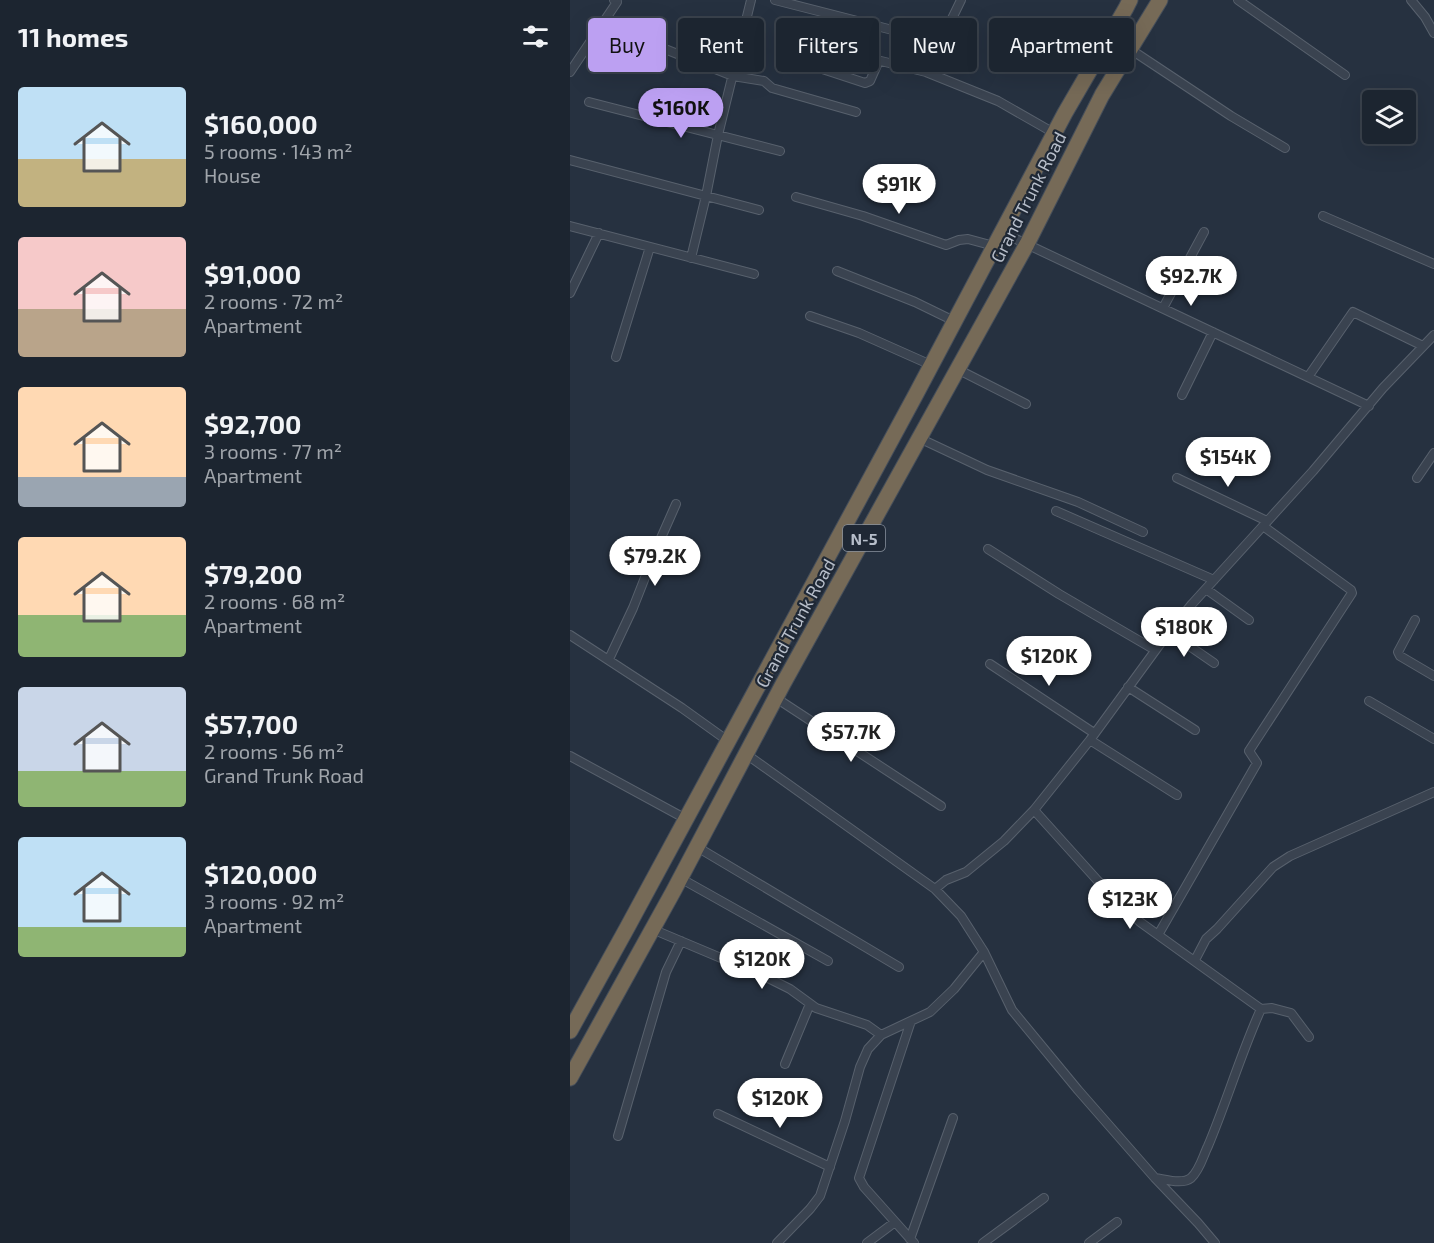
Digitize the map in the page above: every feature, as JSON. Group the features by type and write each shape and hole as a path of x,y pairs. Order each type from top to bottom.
{"highway":[{"name":"Grand Trunk Road","path":"570,1031 575,1011 686,819 1054,133 1130,0"},
{"name":"Grand Trunk Road","path":"1134,42 1160,0"},
{"name":"Grand Trunk Road","path":"570,1078 776,698 1027,244 1102,95 1116,72"}],"street":[{"path":"691,258 751,0"},
{"path":"775,0 891,30"},
{"path":"952,18 961,0"},
{"path":"1238,0 1345,75"},
{"path":"1412,0 1434,33"},
{"path":"570,72 617,1"},
{"path":"666,49 733,76 764,81 772,88 856,112"},
{"path":"1134,52 1231,116 1285,148"},
{"path":"832,72 865,83 870,81 874,72"},
{"path":"926,72 998,101 1054,133"},
{"path":"589,102 780,151"},
{"path":"570,160 759,210"},
{"path":"796,198 863,216 946,245 968,239 994,246"},
{"path":"1323,216 1434,264"},
{"path":"570,226 754,274"},
{"path":"1002,232 1369,406"},
{"path":"1163,308 1204,232"},
{"path":"570,293 599,233"},
{"path":"616,357 650,247"},
{"path":"837,271 915,302 954,321"},
{"path":"1308,377 1353,312 1423,346"},
{"path":"810,316 859,333 931,365"},
{"path":"1182,395 1213,332"},
{"path":"935,889 946,880 974,866 1004,841 1034,810 1169,632 1313,471 1383,388 1434,335"},
{"path":"957,369 1026,404"},
{"path":"919,438 987,470 1078,502 1143,532"},
{"path":"1417,478 1434,453"},
{"path":"1158,935 1257,763 1249,751 1352,593 1352,590 1265,524 1177,478"},
{"path":"609,659 676,504"},
{"path":"1056,511 1214,580"},
{"path":"988,549 1155,650"},
{"path":"1206,589 1249,620"},
{"path":"1063,596 1155,650"},
{"path":"1415,620 1398,652 1400,656 1434,676"},
{"path":"1169,632 1214,663"},
{"path":"570,635 728,741"},
{"path":"990,664 1177,795"},
{"path":"1128,687 1195,730"},
{"path":"776,698 941,806"},
{"path":"1369,701 1434,740"},
{"path":"746,754 935,889 961,916 984,952 1012,1010 1078,1090 1215,1243"},
{"path":"570,756 686,819"},
{"path":"1195,960 1206,939 1273,867 1290,856 1434,792"},
{"path":"1034,810 1098,881 1140,922 1261,1009 1272,1008 1290,1012 1309,1037"},
{"path":"697,847 899,967"},
{"path":"680,878 828,961"},
{"path":"652,929 790,989 816,1008 867,1025 881,1035"},
{"path":"618,1136 666,972 681,942"},
{"path":"777,1243 820,1196 860,1067 868,1049 881,1035 930,1012 954,989 984,952"},
{"path":"785,1064 810,1004"},
{"path":"1155,1178 1189,1180 1197,1171 1261,1009"},
{"path":"911,1021 860,1178 864,1187 912,1241 953,1118"},
{"path":"718,1114 830,1167"},
{"path":"983,1243 1044,1198"},
{"path":"867,1243 895,1222"},
{"path":"1089,1243 1117,1222"}]}
